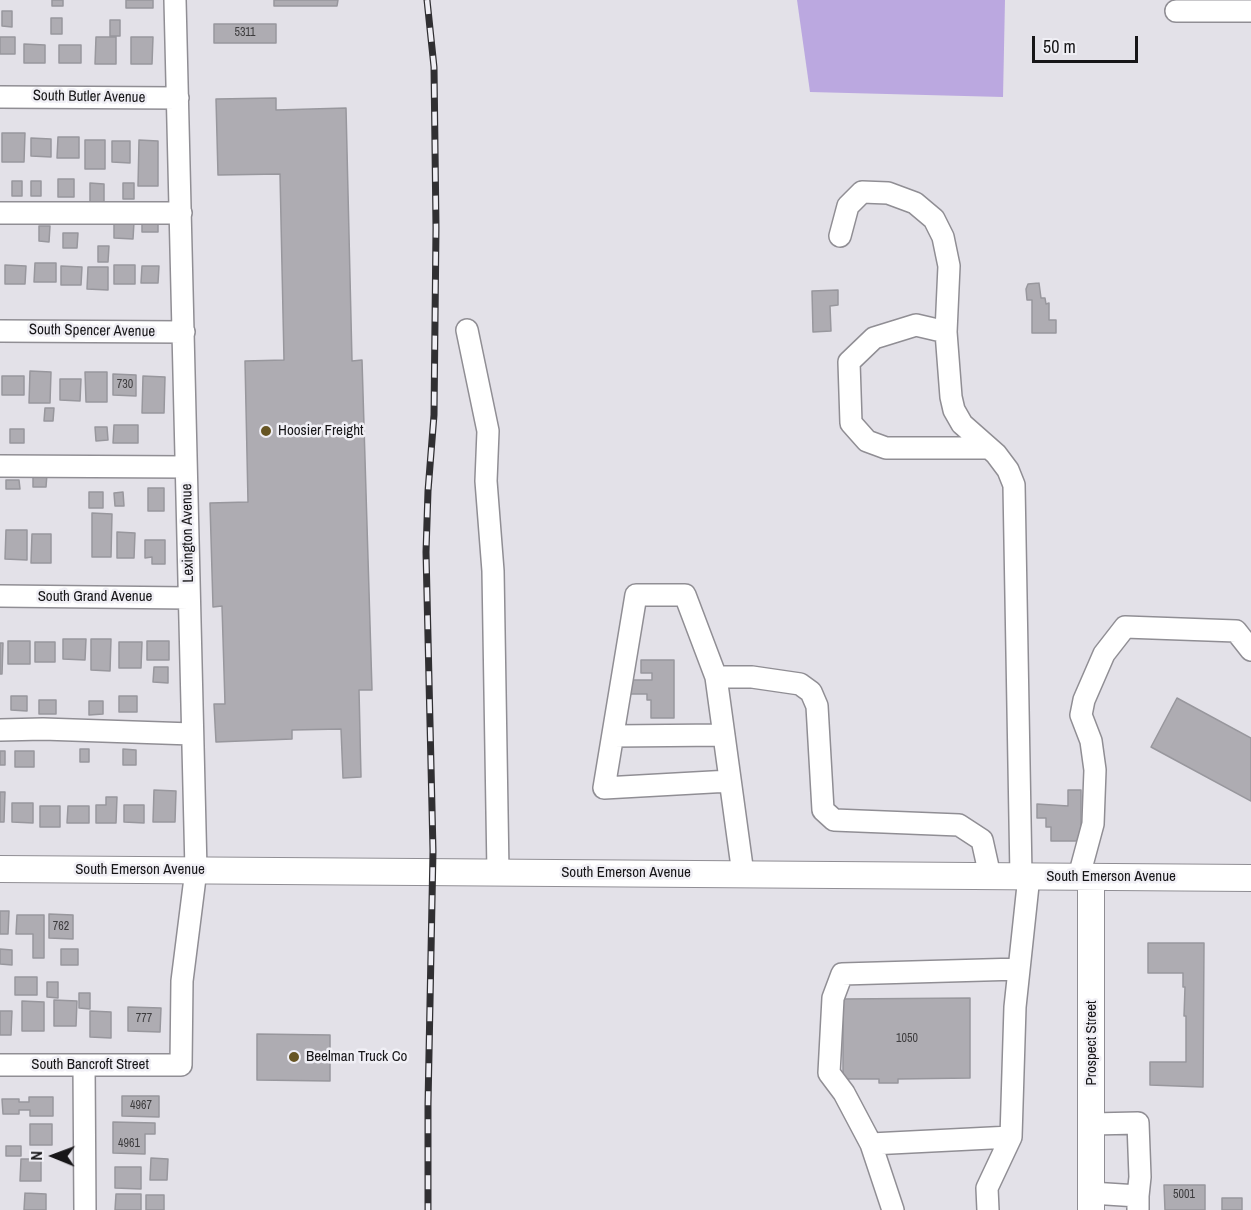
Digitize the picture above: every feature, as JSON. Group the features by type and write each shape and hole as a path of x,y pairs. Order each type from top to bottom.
{"main road":[{"name":"South Emerson Avenue","path":"0,869 1251,878"},
{"name":"Prospect Street","path":"1085,877 1092,1124 1091,1201"}],"street":[{"name":"Lexington Avenue","path":"176,0 196,870 182,981 181,1065"},
{"path":"1176,11 1251,11"},
{"name":"South Butler Avenue","path":"0,97 178,98"},
{"path":"840,236 848,206 862,192 888,193 915,203 934,219 943,237 950,266 946,332 954,410 962,424 1008,470 1014,485 1025,876 1015,1007 1011,1137 987,1188 988,1210"},
{"path":"0,213 181,213"},
{"path":"946,332 916,326 874,338 849,362 851,423 867,441 886,448 988,448"},
{"path":"467,330 488,431 486,480 493,571 498,872"},
{"name":"South Spencer Avenue","path":"0,331 183,332"},
{"path":"0,466 186,467"},
{"path":"730,781 604,788 636,595 685,595 716,677 743,874"},
{"name":"South Grand Avenue","path":"0,596 189,598"},
{"path":"1085,877 1093,824 1095,770 1091,741 1081,715 1084,699 1104,654 1125,627 1236,631 1251,650"},
{"path":"716,677 752,677 800,684 812,692 817,706 823,810 834,820 959,825 982,840 990,876"},
{"path":"0,730 43,729 192,734"},
{"path":"613,736 724,735"},
{"path":"893,1210 871,1144 844,1093 830,1073 833,998 842,974 1019,969"},
{"name":"South Bancroft Street","path":"0,1065 181,1065"},
{"path":"84,1065 85,1210"},
{"path":"1091,1201 1138,1203 1140,1177 1138,1123 1092,1124"},
{"path":"871,1144 1011,1137"}],"shaded area":[{"path":"797,0 1005,0 1003,97 810,92"}],"building":[{"path":"52,0 63,0 63,6 52,6"},
{"path":"126,0 153,0 153,8 126,8"},
{"path":"274,0 338,0 337,6 274,6"},
{"path":"2,11 12,11 12,27 2,26"},
{"path":"51,18 62,18 62,34 51,34"},
{"path":"110,20 120,20 120,36 110,36"},
{"path":"214,24 276,24 276,43 214,43"},
{"path":"0,37 15,37 15,54 0,54"},
{"path":"96,37 116,37 116,64 95,64"},
{"path":"131,37 153,37 152,64 131,64"},
{"path":"24,44 45,45 45,63 24,63"},
{"path":"59,45 81,45 81,63 59,63"},
{"path":"276,98 276,110 346,108 352,361 362,360 372,690 359,690 361,777 343,778 341,729 292,730 292,739 216,742 214,704 225,704 222,606 213,607 210,503 248,502 245,361 284,360 280,174 218,175 216,99"},
{"path":"2,133 25,133 24,162 2,162"},
{"path":"58,137 79,137 79,158 57,158"},
{"path":"31,138 51,139 51,157 31,156"},
{"path":"85,140 105,140 105,169 85,169"},
{"path":"139,140 158,141 158,186 138,186"},
{"path":"112,141 130,141 130,163 112,162"},
{"path":"58,179 74,179 74,197 58,197"},
{"path":"12,181 22,181 22,196 12,196"},
{"path":"31,181 41,181 41,196 31,196"},
{"path":"90,183 104,184 104,203 90,203"},
{"path":"123,183 134,183 134,199 123,199"},
{"path":"142,219 158,219 158,232 142,232"},
{"path":"114,221 134,222 133,239 114,238"},
{"path":"39,226 50,226 49,242 39,241"},
{"path":"63,233 78,233 77,248 63,248"},
{"path":"98,246 109,246 108,262 98,262"},
{"path":"35,263 56,263 56,282 34,282"},
{"path":"5,265 26,266 25,284 5,284"},
{"path":"114,265 135,265 135,284 114,284"},
{"path":"61,266 82,267 81,285 61,285"},
{"path":"142,266 159,266 158,283 141,283"},
{"path":"88,267 108,267 108,290 87,289"},
{"path":"1039,283 1041,298 1045,298 1046,304 1049,303 1049,320 1056,320 1056,333 1032,333 1032,300 1027,300 1026,289 1028,284"},
{"path":"838,290 838,305 830,306 831,331 813,332 812,291"},
{"path":"30,371 51,372 50,403 29,403"},
{"path":"85,372 107,372 107,402 86,402"},
{"path":"113,374 136,375 136,396 113,395"},
{"path":"2,376 24,376 24,395 2,395"},
{"path":"143,376 165,377 164,413 142,413"},
{"path":"60,379 81,379 80,401 60,400"},
{"path":"45,408 54,408 53,421 44,421"},
{"path":"114,425 138,425 138,443 113,443"},
{"path":"95,427 107,427 108,440 96,441"},
{"path":"10,429 24,429 24,443 10,443"},
{"path":"33,474 47,474 46,487 33,487"},
{"path":"6,480 19,480 20,489 6,489"},
{"path":"148,488 164,488 164,511 148,511"},
{"path":"89,492 103,492 103,508 89,508"},
{"path":"123,492 124,506 115,506 114,493"},
{"path":"92,513 112,514 111,557 92,557"},
{"path":"6,530 27,530 27,560 5,559"},
{"path":"117,532 135,533 134,558 117,558"},
{"path":"32,534 51,534 51,563 31,563"},
{"path":"145,540 165,540 165,564 152,564 152,557 145,558"},
{"path":"63,639 86,639 85,660 63,659"},
{"path":"91,639 111,639 110,671 91,670"},
{"path":"8,641 30,641 30,664 8,664"},
{"path":"147,641 169,641 169,660 147,660"},
{"path":"35,642 55,642 55,662 35,662"},
{"path":"119,642 142,642 141,668 119,668"},
{"path":"0,643 3,643 2,674 0,674"},
{"path":"641,660 674,660 674,718 651,718 651,700 647,700 647,694 630,694 630,680 652,680 652,673 641,673"},
{"path":"154,667 168,667 168,683 153,682"},
{"path":"11,696 27,696 27,711 11,710"},
{"path":"119,696 137,696 137,712 119,712"},
{"path":"1177,698 1251,738 1251,801 1151,747"},
{"path":"39,700 56,700 56,714 39,714"},
{"path":"89,701 103,701 103,714 89,715"},
{"path":"80,749 89,749 89,762 80,762"},
{"path":"123,749 136,750 136,765 123,765"},
{"path":"0,751 5,751 5,765 0,765"},
{"path":"15,751 34,751 34,767 15,767"},
{"path":"154,790 176,791 175,822 153,822"},
{"path":"1068,790 1081,790 1081,841 1051,841 1051,827 1046,827 1046,818 1037,818 1037,804 1068,806"},
{"path":"0,792 5,792 4,822 0,822"},
{"path":"106,797 117,797 116,823 96,823 96,805 106,805"},
{"path":"12,803 33,803 33,823 12,822"},
{"path":"124,805 144,805 144,823 124,822"},
{"path":"40,806 60,806 60,827 40,827"},
{"path":"68,806 89,806 89,823 67,823"},
{"path":"0,911 9,911 8,934 0,934"},
{"path":"49,914 73,915 73,939 49,938"},
{"path":"17,915 44,915 44,958 33,958 33,934 16,934"},
{"path":"1148,943 1204,943 1203,1087 1150,1085 1150,1062 1186,1062 1186,1016 1184,1016 1183,973 1148,973"},
{"path":"0,949 12,950 12,965 0,964"},
{"path":"61,949 78,949 78,965 61,965"},
{"path":"15,977 37,977 37,995 15,995"},
{"path":"47,982 58,982 58,998 47,997"},
{"path":"79,993 90,993 90,1009 79,1008"},
{"path":"970,998 970,1078 898,1079 898,1083 879,1083 879,1079 843,1079 843,999"},
{"path":"54,1000 77,1001 76,1026 54,1026"},
{"path":"22,1001 44,1002 44,1031 22,1031"},
{"path":"128,1007 161,1008 160,1032 128,1031"},
{"path":"0,1011 12,1011 11,1035 0,1035"},
{"path":"90,1011 111,1012 111,1038 90,1037"},
{"name":"Beelman Truck Co","path":"257,1034 330,1035 330,1081 257,1080"},
{"path":"122,1096 159,1096 159,1117 122,1116"},
{"path":"29,1097 53,1097 53,1116 30,1116 30,1110 19,1110 19,1114 3,1114 2,1099 19,1099 19,1102 29,1102"},
{"path":"113,1122 155,1123 155,1134 145,1134 145,1154 113,1153"},
{"path":"30,1124 52,1124 52,1145 30,1145"},
{"path":"6,1146 21,1146 21,1156 6,1156"},
{"path":"151,1158 168,1159 167,1180 150,1180"},
{"path":"21,1159 41,1159 41,1181 20,1181"},
{"path":"115,1167 141,1167 141,1189 115,1188"},
{"path":"1164,1185 1205,1185 1205,1210 1165,1210"},
{"path":"25,1193 46,1194 46,1210 24,1210"},
{"path":"116,1194 141,1194 141,1210 115,1210"},
{"path":"146,1195 164,1195 164,1210 146,1210"},
{"path":"1222,1198 1242,1198 1242,1210 1222,1210"}],"railway":[{"path":"427,0 434,67 436,228 434,415 426,552 433,851 428,1210"}],"place":[{"name":"Hoosier Freight","path":"266,431"},
{"name":"Beelman Truck Co","path":"294,1057"}]}
